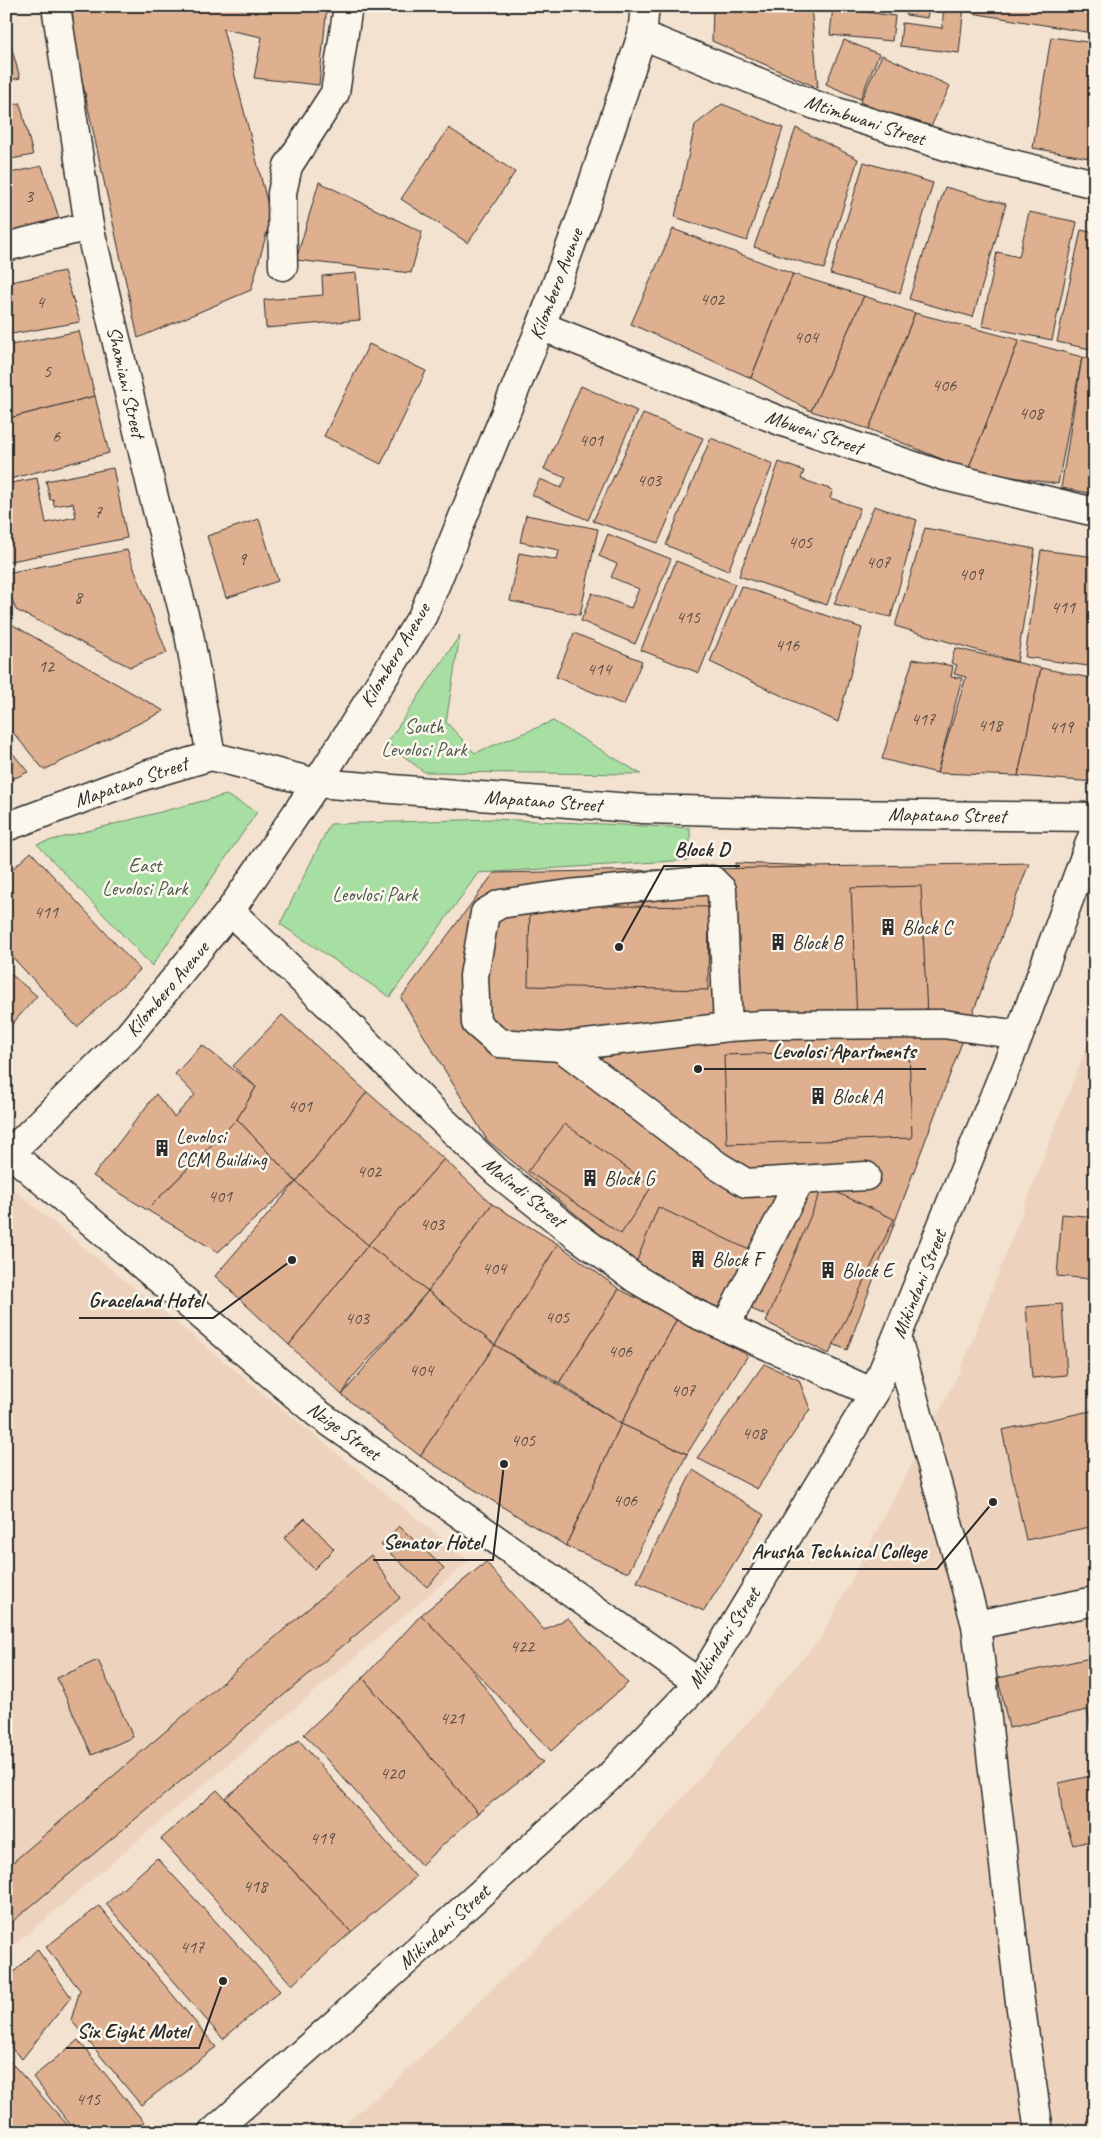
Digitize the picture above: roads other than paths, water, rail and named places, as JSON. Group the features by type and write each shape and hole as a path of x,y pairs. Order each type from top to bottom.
{"street":[{"name":"Shamiani Street","path":"56,6 88,226 151,488 189,634 211,756"},
{"path":"283,266 282,194 288,166 335,93 348,6"},
{"name":"Mtimbwani Street","path":"638,15 815,105 971,154 1095,184"},
{"name":"Kilombero Avenue","path":"8,1155 129,1035 230,911 317,784 423,615 541,326 585,207 638,15"},
{"path":"6,247 88,226"},
{"name":"Mbweni Street","path":"541,326 783,422 944,476 1095,512"},
{"name":"Mapatano Street","path":"6,827 146,775 211,756 317,784 643,809 835,814 1095,817"},
{"name":"Mikindani Street","path":"213,2132 607,1779 699,1683 874,1393 1019,1036 1095,829"},
{"path":"728,1027 722,890 712,880 569,894 500,904 485,913 474,976 476,1023 499,1043 561,1048 728,1027 763,1025 943,1024 1019,1036"},
{"name":"Malindi Street","path":"230,911 336,1012 437,1115 497,1172 636,1279 694,1313 874,1393"},
{"path":"561,1048 718,1166 746,1183 866,1176"},
{"name":"Nzige Street","path":"8,1155 317,1413 699,1683"},
{"path":"725,1327 800,1180"},
{"path":"897,1338 976,1625 1020,2002 1039,2132"},
{"path":"976,1625 1095,1601"}],"place":[{"name":"Block C","path":"888,927"},
{"name":"Block B","path":"778,942"},
{"name":"Block D","path":"619,947"},
{"name":"Levolosi Apartments","path":"698,1069"},
{"name":"Block A","path":"818,1096"},
{"name":"Levolosi CCM Building","path":"162,1148"},
{"name":"Block G","path":"590,1178"},
{"name":"Block F","path":"698,1259"},
{"name":"Graceland Hotel","path":"292,1260"},
{"name":"Block E","path":"828,1270"},
{"name":"Senator Hotel","path":"504,1464"},
{"name":"Arusha Technical College","path":"993,1502"},
{"name":"Six Eight Motel","path":"223,1981"}],"park label":[{"name":"South Levolosi Park","path":"424,738"},
{"name":"East Levolosi Park","path":"145,876"},
{"name":"Leovlosi Park","path":"375,894"}]}
